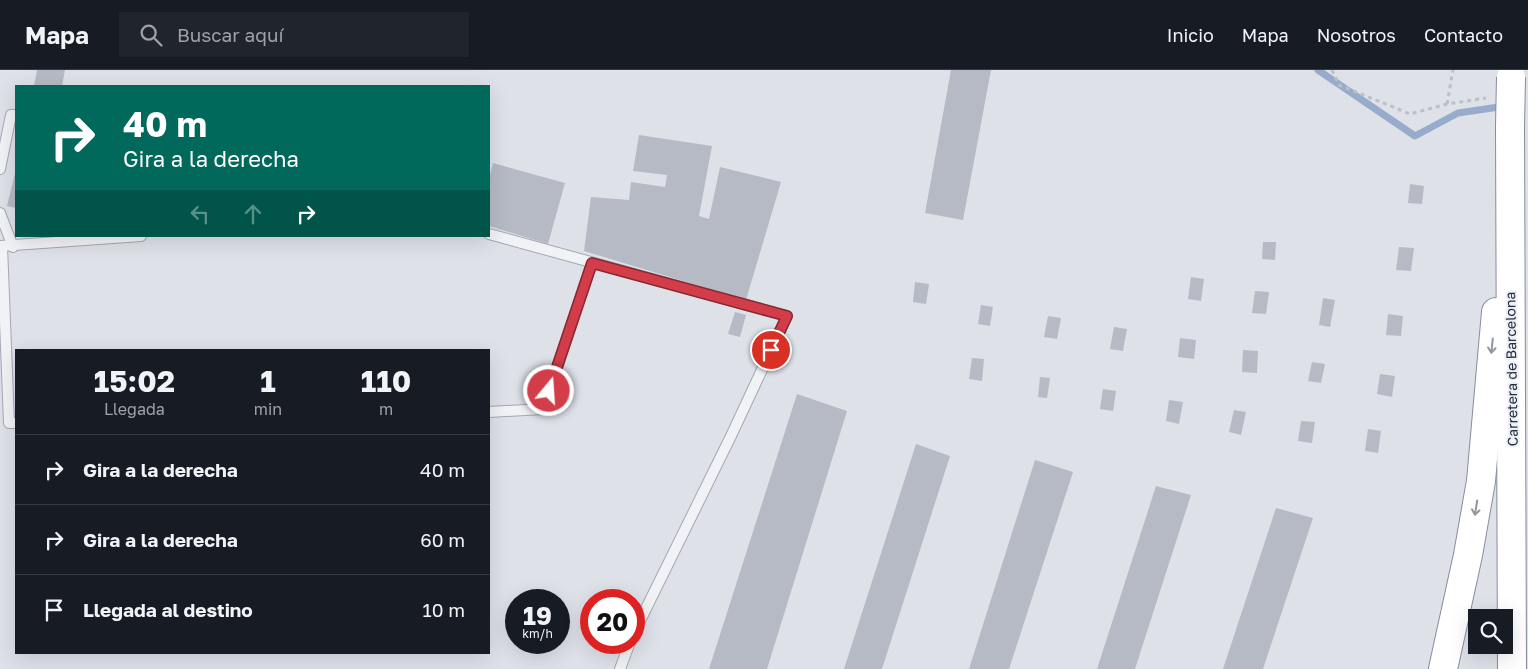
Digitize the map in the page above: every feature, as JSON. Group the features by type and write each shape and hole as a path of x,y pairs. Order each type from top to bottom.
{"highway":[{"name":"Carretera de Barcelona","path":"1511,73 1512,669"},
{"path":"1511,158 1528,382"},
{"path":"1443,669 1468,555 1481,481 1511,158"}],"lane":[{"path":"0,169 11,115 15,115"},
{"path":"0,213 14,246"},
{"path":"490,234 787,316 731,436 645,611"},
{"path":"15,423 9,423 1,246 128,237"},
{"path":"490,412 543,409 592,263"},
{"path":"620,669 626,654"}],"path":[{"path":"1332,70 1339,86 1410,114 1447,104 1492,97"},
{"path":"1447,104 1453,70"}],"building":[{"path":"37,70 65,70 62,85 34,85"},
{"path":"951,70 991,70 963,220 925,213"},
{"path":"639,135 712,146 699,216 709,219 720,167 781,182 746,300 584,251 591,197 629,200 631,182 665,187 667,175 633,171"},
{"path":"493,163 565,183 548,244 490,226 490,175"},
{"path":"15,173 15,208 7,206"},
{"path":"1410,184 1424,186 1422,204 1408,203"},
{"path":"1263,242 1276,242 1275,260 1262,259"},
{"path":"1399,247 1414,248 1411,271 1396,270"},
{"path":"1191,277 1204,279 1201,301 1188,299"},
{"path":"915,282 929,284 926,304 913,302"},
{"path":"1255,291 1269,292 1266,314 1252,313"},
{"path":"1323,298 1335,300 1330,327 1319,325"},
{"path":"981,305 993,307 990,326 978,324"},
{"path":"735,312 746,315 740,337 728,334"},
{"path":"1388,314 1403,316 1401,336 1386,335"},
{"path":"1048,316 1061,318 1057,339 1044,337"},
{"path":"1114,327 1127,329 1123,351 1110,349"},
{"path":"1180,338 1196,340 1194,359 1178,357"},
{"path":"1243,350 1258,351 1257,373 1242,372"},
{"path":"972,358 984,359 982,381 969,379"},
{"path":"1312,362 1325,364 1321,383 1308,381"},
{"path":"1380,374 1395,376 1392,397 1377,394"},
{"path":"1040,377 1050,378 1047,398 1038,397"},
{"path":"1103,389 1116,391 1113,411 1100,409"},
{"path":"797,394 847,411 767,669 709,669"},
{"path":"1169,400 1183,402 1179,424 1166,421"},
{"path":"1234,410 1246,412 1241,435 1229,432"},
{"path":"1301,421 1315,422 1312,443 1298,441"},
{"path":"1368,429 1381,431 1378,453 1365,451"},
{"path":"916,444 950,456 882,669 844,669"},
{"path":"1035,460 1073,472 1009,669 969,669"},
{"path":"1156,486 1191,495 1135,669 1097,669"},
{"path":"1276,508 1313,518 1263,669 1223,669"}],"waterway":[{"path":"1318,70 1415,136 1458,113 1506,106"}],"route":[{"path":"549,391 592,263 787,316 771,350"}]}
